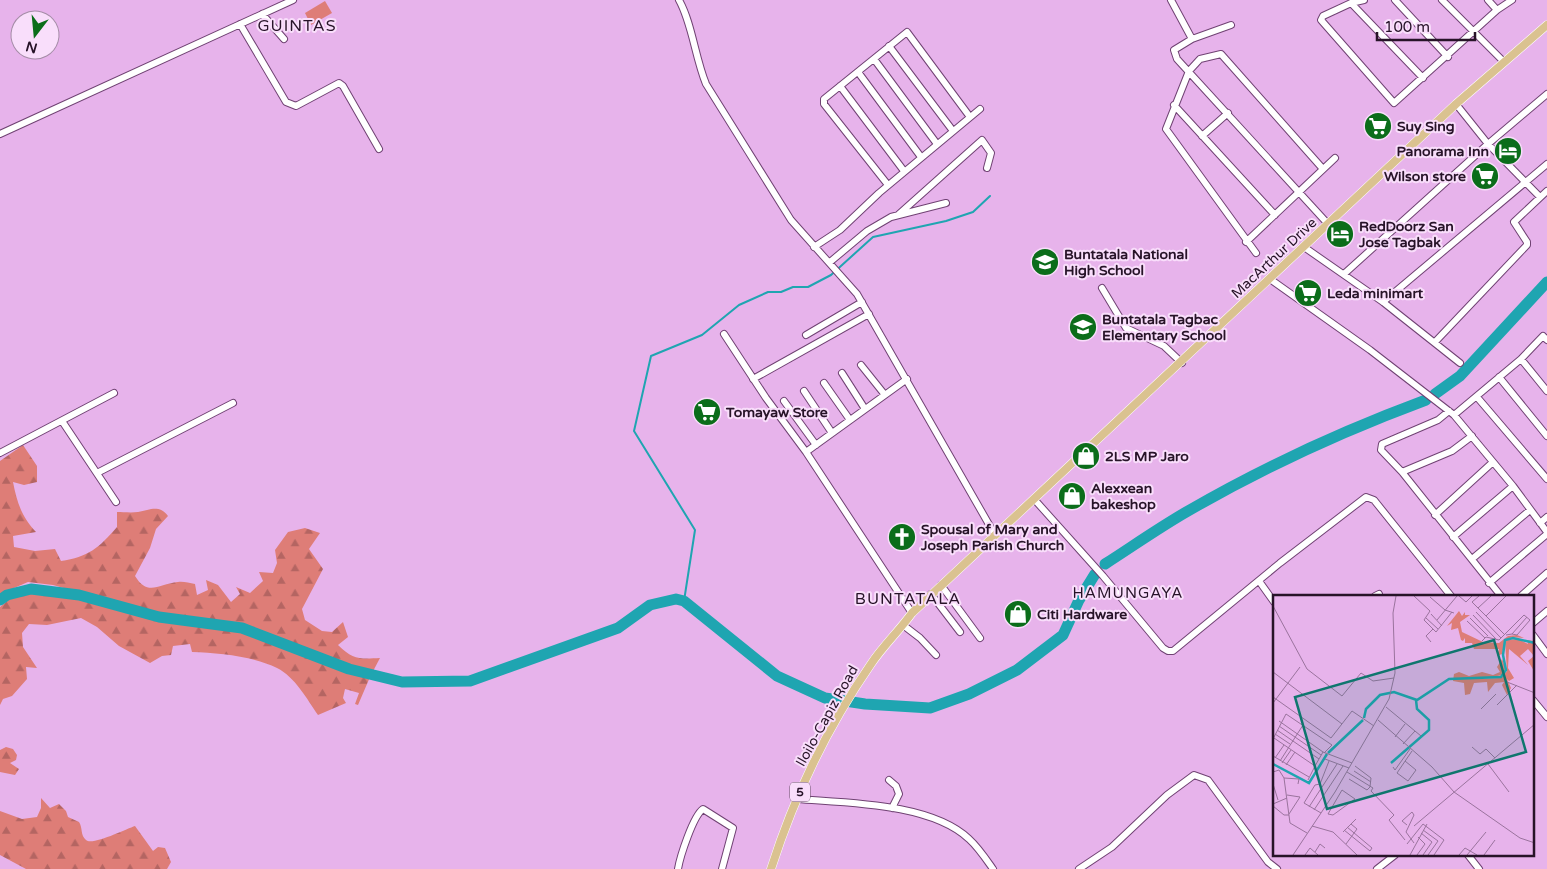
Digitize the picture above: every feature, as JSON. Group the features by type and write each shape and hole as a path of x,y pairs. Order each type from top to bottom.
{"main road":[{"name":"MacArthur Drive","path":"912,614 1182,363 1456,104 1547,26"},
{"name":"Iloilo-Capiz Road","path":"771,869 797,799 853,691 872,662 912,614"}],"street":[{"path":"0,134 293,0"},
{"path":"679,0 689,24 696,61 706,84 791,220 814,247 832,264 862,302 995,535"},
{"path":"1171,0 1192,40"},
{"path":"1364,0 1351,2 1324,16 1321,20 1392,101 1397,102 1448,57 1472,32 1497,10 1512,0"},
{"path":"1395,0 1448,57"},
{"path":"1442,0 1504,62"},
{"path":"1488,0 1497,10"},
{"path":"1351,2 1424,78"},
{"path":"262,14 284,40"},
{"path":"240,24 286,102 296,106 333,85 338,83 344,86 379,149"},
{"path":"1231,25 1192,40 1174,50 1174,52 1188,71 1328,224"},
{"path":"888,185 824,104 824,99 905,32 909,32 970,116"},
{"path":"889,46 953,131"},
{"path":"1256,253 1246,242 1166,129 1188,71 1200,60 1218,53 1223,55 1323,170"},
{"path":"874,59 937,144"},
{"path":"858,72 921,158"},
{"path":"840,86 904,171"},
{"path":"1344,274 1488,144 1547,94"},
{"path":"1456,104 1488,144 1540,197"},
{"path":"1174,105 1275,215"},
{"path":"814,247 840,230 904,171 980,109"},
{"path":"1202,136 1228,113"},
{"path":"832,264 867,231 898,215 982,140 991,153 987,168"},
{"path":"1246,242 1335,158"},
{"path":"1383,302 1547,164"},
{"path":"1435,342 1527,245 1514,222 1547,191"},
{"path":"898,215 946,203"},
{"path":"1304,247 1383,302 1460,363"},
{"path":"1270,279 1370,350 1451,413 1513,486 1540,523 1547,533 1489,583"},
{"path":"1102,288 1126,328 1164,346 1182,363"},
{"path":"806,334 862,302"},
{"path":"753,379 869,314"},
{"path":"724,334 753,379 806,452 912,614"},
{"path":"1500,595 1402,472 1381,450 1382,444 1438,420 1477,397 1546,336"},
{"path":"1521,359 1547,391"},
{"path":"862,365 885,395"},
{"path":"842,373 865,409"},
{"path":"1499,377 1547,436"},
{"path":"806,452 906,379"},
{"path":"824,383 850,420"},
{"path":"804,391 832,433"},
{"path":"0,453 114,393"},
{"path":"1477,397 1547,479"},
{"path":"784,401 816,445"},
{"path":"97,474 233,403"},
{"path":"62,420 116,502"},
{"path":"1402,472 1452,451 1472,436"},
{"path":"1435,515 1493,462"},
{"path":"1453,536 1513,486"},
{"path":"1034,499 1103,576 1162,648 1168,651 1173,651 1366,498 1374,500 1450,595"},
{"path":"1472,559 1530,510"},
{"path":"1540,523 1547,517"},
{"path":"1521,595 1547,573"},
{"path":"1259,581 1273,601"},
{"path":"941,585 980,638"},
{"path":"932,594 960,632"},
{"path":"1534,622 1547,611"},
{"path":"903,625 920,638 936,655"},
{"path":"1534,636 1546,652"},
{"path":"1534,701 1547,717"},
{"path":"1080,869 1112,847 1167,795 1194,775 1208,780 1268,862 1277,869"},
{"path":"889,780 896,786 899,794 892,808"},
{"path":"797,799 892,808 916,813 962,833 993,869"},
{"path":"678,869 698,814 704,809 733,828 722,869"},
{"path":"1377,869 1394,856"},
{"path":"1469,856 1478,869"}],"green space":[{"path":"325,1 332,13 311,25 305,13"},
{"path":"23,445 37,466 37,482 24,485 13,482 20,508 36,532 13,536 14,547 35,551 55,549 61,561 79,557 98,546 117,527 117,512 158,509 165,512 168,516 156,529 150,548 135,576 144,586 149,588 180,582 195,584 197,595 208,590 206,580 218,585 231,602 240,594 236,587 250,593 263,581 259,572 273,573 277,563 275,550 288,532 305,528 320,533 309,549 323,569 302,609 305,620 322,631 332,632 343,622 348,637 338,645 348,654 357,658 380,658 372,673 358,670 244,626 154,613 53,585 28,582 0,594 0,461"},
{"path":"30,592 79,599 167,622 247,632 370,677 358,705 355,704 359,693 345,689 343,698 346,703 318,715 289,677 268,664 236,656 192,652 190,644 173,646 171,655 162,656 150,663 119,646 97,627 81,618 47,625 29,624 22,633 23,647 37,668 26,667 27,679 12,696 3,699 0,705 0,607 12,597"},
{"path":"6,747 13,749 17,755 16,760 10,763 19,769 15,775 0,772 0,750"},
{"path":"41,798 50,808 59,804 66,811 68,817 79,822 86,840 95,841 102,839 135,826 153,851 158,847 165,848 171,862 167,869 26,869 0,855 0,811 22,819 37,817 41,808"}],"waterway":[{"path":"684,601 695,530 634,431 651,356 702,335 739,305 768,292 781,292 793,287 808,287 831,275 873,237 946,221 973,212 990,196"},
{"path":"1435,394 1460,376 1547,282"},
{"path":"1105,564 1178,517 1275,464 1365,424 1426,400"},
{"path":"0,600 7,595 31,589 79,595 159,617 242,628 349,669 402,682 470,681 618,628 650,605 676,599 684,601 777,676 825,698 865,704 930,708 969,694 1017,670 1063,635 1079,600 1095,574"}],"place":[{"name":"Suy Sing","path":"1378,126"},
{"name":"Panorama Inn","path":"1508,151"},
{"name":"Wilson store","path":"1485,176"},
{"name":"RedDoorz San Jose Tagbak","path":"1340,234"},
{"name":"Buntatala National High School","path":"1045,262"},
{"name":"Leda minimart","path":"1308,293"},
{"name":"Buntatala Tagbac Elementary School","path":"1083,327"},
{"name":"Tomayaw Store","path":"707,412"},
{"name":"2LS MP Jaro","path":"1086,456"},
{"name":"Alexxean bakeshop","path":"1072,496"},
{"name":"Spousal of Mary and Joseph Parish Church","path":"902,537"},
{"name":"Citi Hardware","path":"1018,614"}],"district":[{"name":"GUINTAS","path":"297,26"},
{"name":"HAMUNGAYA","path":"1128,593"},
{"name":"BUNTATALA","path":"908,599"}]}
